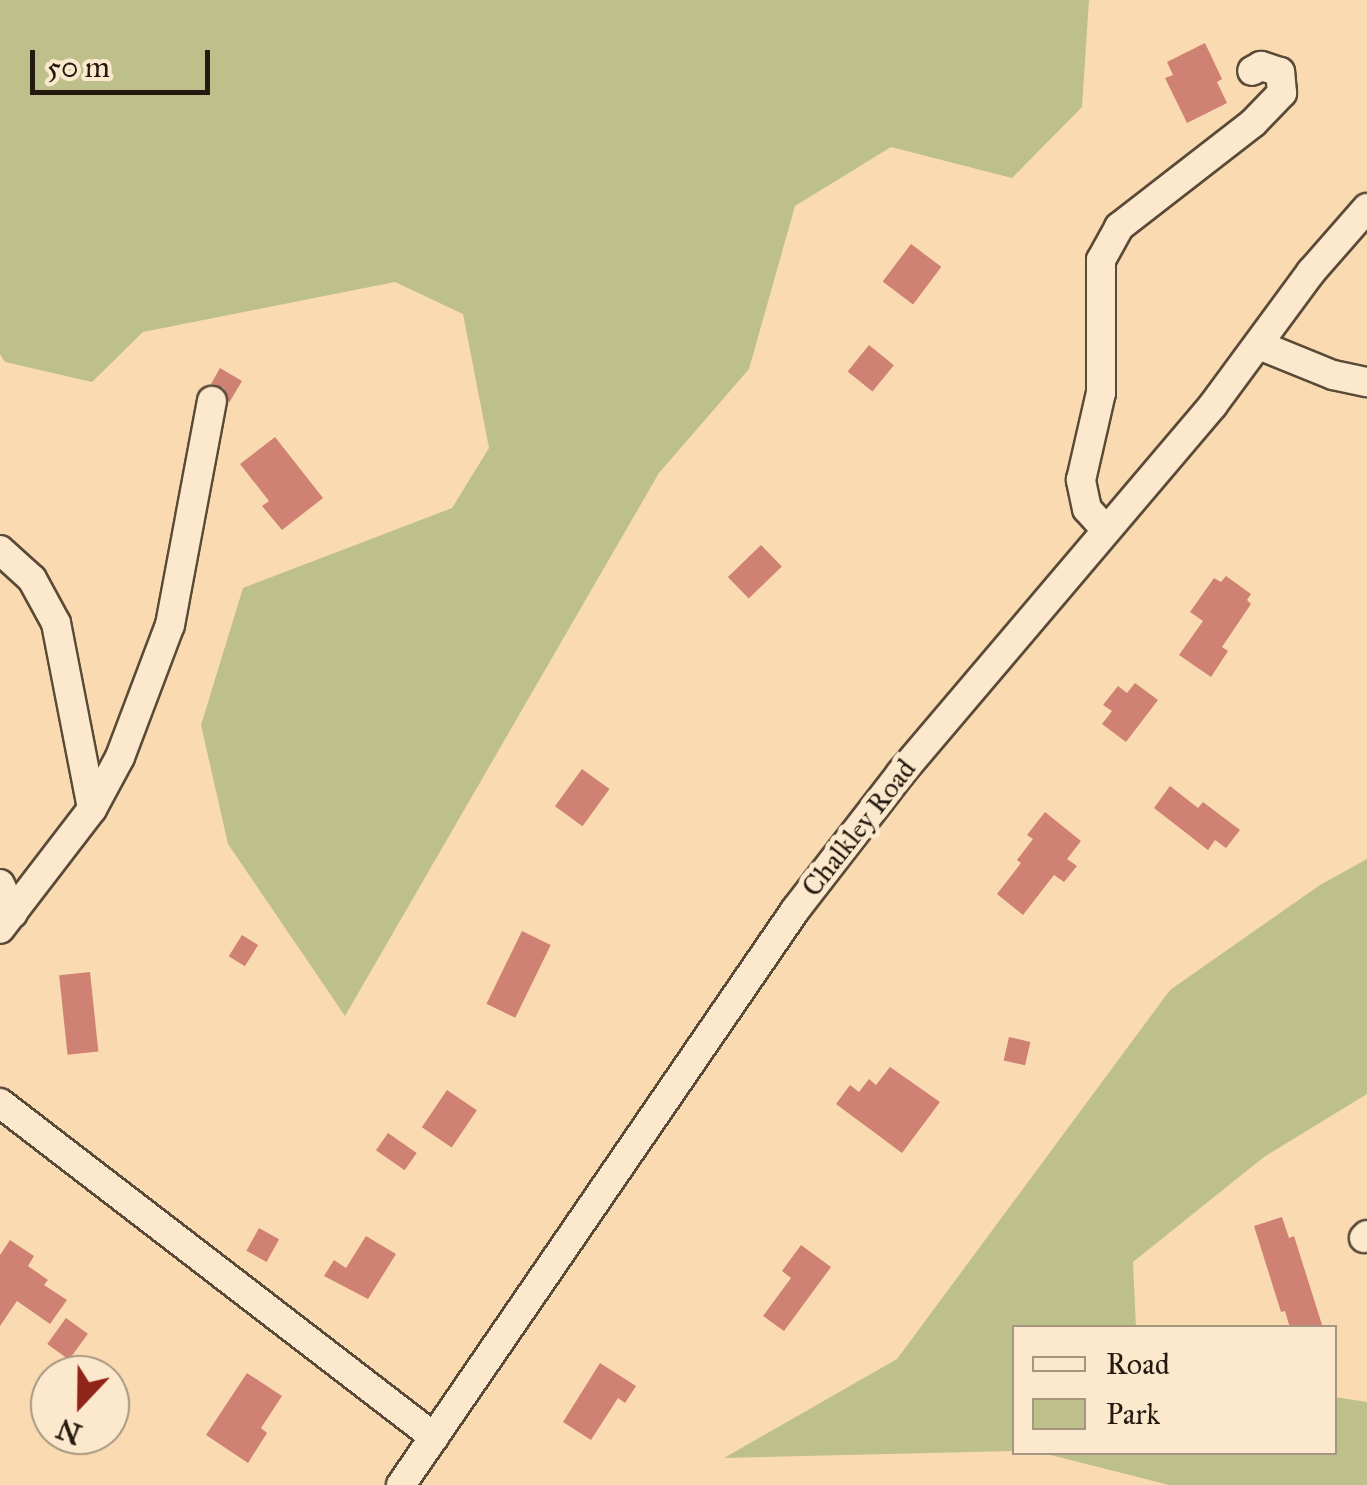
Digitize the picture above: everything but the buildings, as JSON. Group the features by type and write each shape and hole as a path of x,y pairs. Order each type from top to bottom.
{"street":[{"path":"1106,530 1087,509 1081,480 1101,393 1101,260 1119,227 1253,123 1282,93 1280,72 1261,66 1252,71"},
{"name":"Chalkley Road","path":"401,1485 796,909 901,773 1106,530 1259,344 1311,272 1367,208"},
{"path":"1259,344 1333,375 1367,382"},
{"path":"6,920 92,809 120,758 170,625 212,402"},
{"path":"0,550 32,579 56,624 92,809"},
{"path":"0,884 6,920"},
{"path":"0,1103 270,1306 434,1437"}],"green space":[{"path":"0,0 1089,0 1082,107 1012,178 891,147 795,206 749,369 659,473 345,1016 228,844 201,725 243,588 452,508 489,448 463,314 395,282 143,332 92,382 5,362 0,354"},
{"path":"1367,859 1367,1094 1264,1157 1133,1262 1136,1325 1012,1325 1012,1451 724,1458 897,1359 1170,990 1320,885"},
{"path":"1337,1397 1367,1402 1367,1485 1169,1485 1051,1455 1337,1455"}]}
